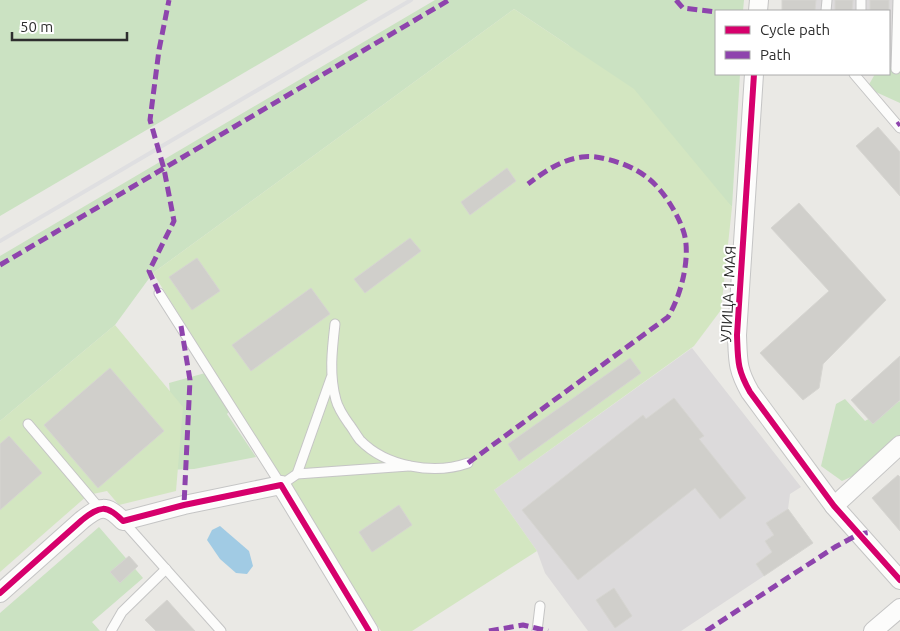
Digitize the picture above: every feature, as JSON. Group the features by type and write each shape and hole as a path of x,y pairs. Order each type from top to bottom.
{"street":[{"name":"УЛИЦА 1 МАЯ","path":"754,75 737,335 740,375 750,392 834,506 900,580"},
{"path":"834,506 900,446"},
{"path":"0,593 92,512 106,508 113,510 123,521 184,505 281,485 369,631"},
{"path":"872,631 900,608"}],"lane":[{"path":"895,69 898,0"},
{"path":"855,75 900,128"},
{"path":"159,293 281,485 296,474 409,466 434,469 455,467 468,463"},
{"path":"335,324 332,376 336,402 361,440 382,455 409,466"},
{"path":"296,474 332,376"},
{"path":"28,424 100,509"},
{"path":"123,521 221,631"},
{"path":"111,631 122,612 166,570"},
{"path":"537,631 540,606"}],"shaded area":[{"path":"789,0 900,0 900,76 788,75 890,75 890,10 789,10"},
{"path":"692,348 801,487 790,494 788,509 766,523 774,535 765,541 772,552 756,564 764,576 681,631 588,631 545,573 537,551 494,490"}],"green space":[{"path":"0,0 368,0 0,216"},
{"path":"435,0 744,0 743,10 715,10 715,75 740,75 732,207 568,45 514,9 153,273 115,325 0,421 0,256"},
{"path":"514,9 634,89 732,207 721,310 694,346 494,490 537,551 412,631 381,631 260,445 153,273"},
{"path":"890,68 900,69 900,103 867,88 874,75 890,75"},
{"path":"115,325 183,407 176,491 119,505 107,491 88,495 0,572 0,421"},
{"path":"227,367 246,389 227,414 256,457 194,469 164,470 174,428 169,383"},
{"path":"845,399 865,421 900,401 900,444 864,471 842,481 821,466 836,404"},
{"path":"99,527 143,578 92,622 100,631 0,631 0,613"}],"water":[{"path":"220,526 249,551 253,566 247,574 236,573 220,559 207,540 212,530"}],"building":[{"path":"782,0 816,0 815,10 782,10"},
{"path":"835,0 853,0 852,10 835,10"},
{"path":"870,0 889,0 889,10 870,10"},
{"path":"878,127 900,152 900,196 856,146"},
{"path":"507,168 516,181 470,215 461,202"},
{"path":"799,203 886,300 823,364 819,388 803,400 760,353 829,291 771,228"},
{"path":"410,238 421,251 365,293 354,279"},
{"path":"197,258 220,291 192,310 169,277"},
{"path":"311,288 330,314 251,371 232,345"},
{"path":"900,356 900,400 873,424 851,400"},
{"path":"630,358 641,373 519,461 508,444"},
{"path":"110,368 164,431 98,488 44,425"},
{"path":"674,398 704,436 699,439 746,498 720,519 695,488 578,580 522,510 643,415 646,419"},
{"path":"9,436 42,473 0,510 0,444"},
{"path":"898,475 900,477 900,531 872,498"},
{"path":"399,505 412,525 372,552 359,532"},
{"path":"788,509 813,543 764,576 756,564 772,552 765,541 774,535 766,523"},
{"path":"129,556 138,566 120,583 110,572"},
{"path":"614,588 632,616 615,628 596,600"},
{"path":"167,600 195,631 156,631 145,620"}],"railway":[{"path":"0,241 411,0"}],"marked path":[{"path":"159,293 149,271 174,221 164,169 150,120 159,50 169,0"},
{"path":"0,265 449,0"},
{"path":"676,0 683,8 715,12"},
{"path":"468,463 668,317 681,288 684,276 686,243 681,224 662,193 648,178 637,170 608,160 592,157 574,158 554,167 528,184"},
{"path":"181,326 190,380 184,505"},
{"path":"706,631 835,547 859,534 872,532"},
{"path":"489,631 523,625 548,631"}],"cycle path":[{"path":"754,75 737,335 740,371 750,392 834,506 900,580"},
{"path":"0,593 82,520 98,510 103,509 112,512 123,521 184,505 281,485 369,631"}]}
